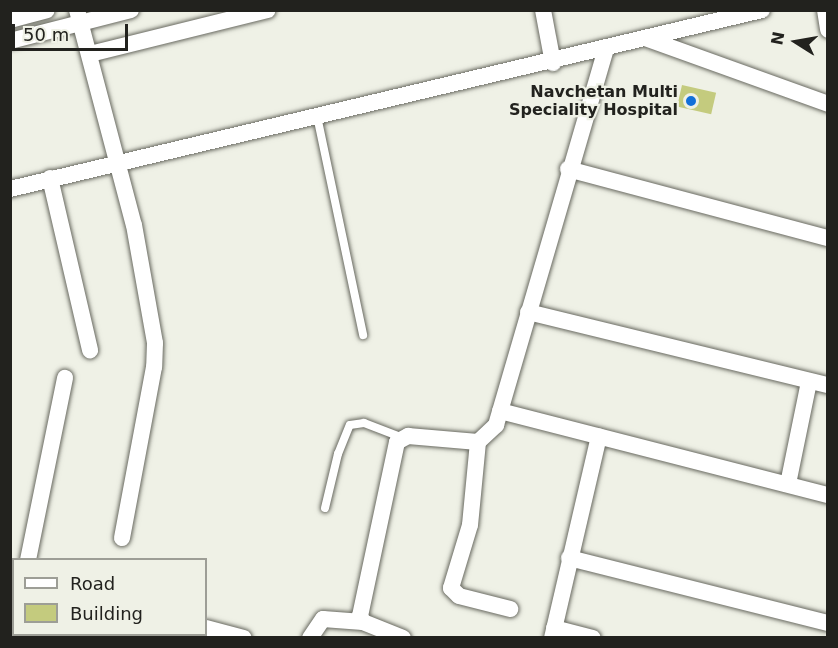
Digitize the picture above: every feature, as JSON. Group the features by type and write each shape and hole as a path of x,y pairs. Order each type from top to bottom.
{"street":[{"path":"10,20 47,10"},
{"path":"10,40 79,17 131,10"},
{"path":"90,54 268,10"},
{"path":"543,10 553,63"},
{"path":"10,189 117,160 553,63 762,10"},
{"path":"825,10 828,30"},
{"path":"79,17 134,225 155,344 154,367 122,538"},
{"path":"645,38 828,104"},
{"path":"510,609 459,596 450,588 470,525 478,442 496,425 568,169 606,48"},
{"path":"568,169 828,238"},
{"path":"50,178 90,350"},
{"path":"528,312 828,385"},
{"path":"28,558 65,378"},
{"path":"788,484 809,382"},
{"path":"500,411 828,495"},
{"path":"593,638 553,633 599,436"},
{"path":"363,622 363,605 395,448 401,437 478,442"},
{"path":"569,558 828,623"},
{"path":"310,638 323,619 363,622 403,638"},
{"path":"207,628 244,638"}],"lane":[{"path":"317,116 363,335"},
{"path":"325,508 338,454 350,425 364,423 401,437"}],"building":[{"path":"682,85 716,93 711,114 677,106"}],"place":[{"name":"Navchetan Multi Speciality Hospital","path":"691,101"}]}
